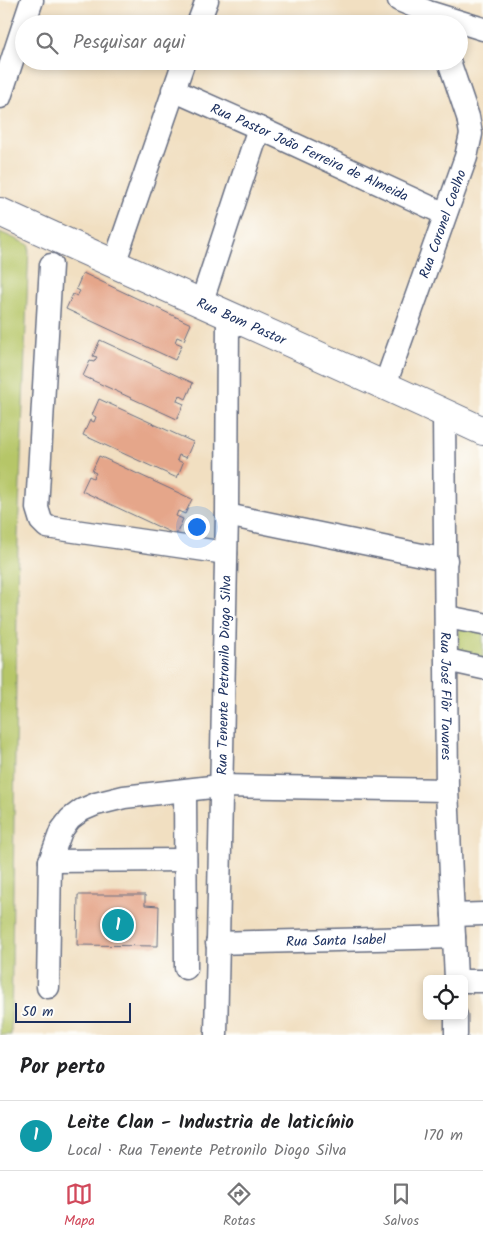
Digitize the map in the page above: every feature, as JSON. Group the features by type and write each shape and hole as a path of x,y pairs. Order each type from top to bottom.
{"main road":[{"name":"Rua Bom Pastor","path":"0,212 483,431"}],"street":[{"path":"27,15 32,0"},
{"path":"201,15 207,0"},
{"path":"399,0 432,12"},
{"path":"468,24 483,29"},
{"path":"0,96 15,51"},
{"path":"114,264 181,70"},
{"name":"Rua Coronel Coelho","path":"385,385 466,157 470,134 468,117 452,70"},
{"name":"Rua Pastor João Ferreira de Almeida","path":"173,90 445,214"},
{"path":"202,304 259,128"},
{"path":"51,265 37,508 41,521 47,527 216,552"},
{"name":"Rua Tenente Petronilo Diogo Silva","path":"216,1035 220,786 216,552 227,515 228,316"},
{"name":"Rua José Flôr Tavares","path":"444,412 447,790 456,975"},
{"path":"227,515 446,560"},
{"path":"447,617 483,624"},
{"path":"447,660 483,668"},
{"path":"48,987 50,861 61,831 70,819 82,810 96,804 124,797 220,786 447,790"},
{"path":"185,791 186,968"},
{"path":"50,861 186,860"},
{"path":"453,915 483,914"},
{"name":"Rua Santa Isabel","path":"217,943 454,938"},
{"path":"468,981 483,980"},
{"path":"456,1020 456,1035"}],"green space":[{"path":"0,232 29,245 18,537 11,1035 0,1035"},
{"path":"459,625 483,630 483,661 458,656"}],"building":[{"path":"83,273 191,324 184,340 177,337 175,342 182,345 175,360 66,309 73,294 77,296 80,291 76,289"},
{"path":"100,340 193,383 186,399 179,395 177,401 184,404 177,419 83,376 90,361 94,362 97,357 93,356"},
{"path":"99,399 193,442 186,458 179,455 177,460 183,463 177,478 83,435 90,420 94,422 96,417 92,415"},
{"path":"99,456 192,499 185,514 178,511 176,516 183,519 176,535 82,491 89,476 93,478 96,473 92,471"},
{"path":"78,895 145,895 145,905 159,906 158,946 77,945"}],"place":[{"name":"Leite Clan - Industria de laticínio","path":"118,925"}]}
